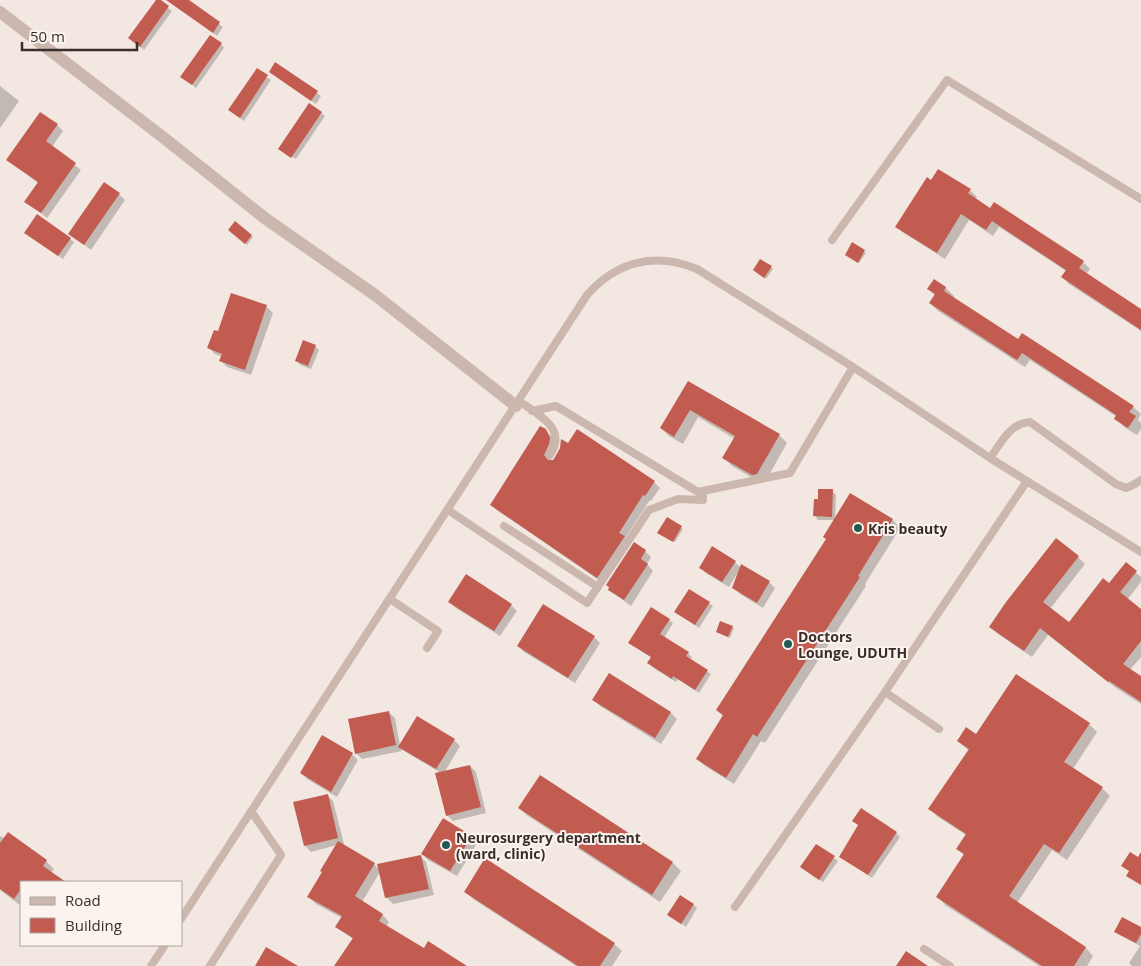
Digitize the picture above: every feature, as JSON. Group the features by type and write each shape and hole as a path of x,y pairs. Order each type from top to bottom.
{"street":[{"path":"0,12 266,219 375,295 517,403"}],"lane":[{"path":"832,240 946,80 1141,199"},
{"path":"182,917 587,296 595,286 626,266 649,260 674,261 697,269 853,367 990,458 1141,552"},
{"path":"532,411 556,406 698,492 790,474 853,367"},
{"path":"517,403 550,424 556,442 550,455"},
{"path":"990,458 1011,429 1023,422 1030,422 1116,484 1126,488 1141,480"},
{"path":"735,907 885,692 1027,481"},
{"path":"448,510 587,604 650,510 678,499 703,500 703,491"},
{"path":"504,526 598,587"},
{"path":"390,599 438,631 427,648"},
{"path":"885,692 939,729"},
{"path":"210,966 281,855 251,812"},
{"path":"151,966 164,946"},
{"path":"924,949 950,966"}],"building":[{"path":"156,0 161,0 169,6 140,47 128,38"},
{"path":"166,0 189,0 220,22 213,33"},
{"path":"210,35 222,43 192,85 180,77"},
{"path":"275,62 318,91 311,101 269,72"},
{"path":"257,68 268,75 240,118 228,110"},
{"path":"309,103 322,112 291,158 278,149"},
{"path":"40,112 58,124 46,141 76,163 41,213 24,202 38,182 6,160"},
{"path":"938,169 971,189 968,193 990,208 994,202 1084,261 1079,268 1141,309 1141,330 1061,277 1066,270 992,221 986,230 961,214 937,253 895,227 927,177 931,180"},
{"path":"104,182 120,193 84,245 68,234"},
{"path":"37,214 71,238 58,256 24,233"},
{"path":"235,221 252,235 245,244 228,230"},
{"path":"852,242 865,250 858,263 845,255"},
{"path":"760,259 772,266 764,278 753,270"},
{"path":"934,279 946,287 944,291 1018,339 1022,333 1134,406 1129,412 1136,416 1128,428 1114,419 1116,415 1022,353 1017,360 929,303 935,294 927,289"},
{"path":"231,293 267,305 245,370 219,361 222,354 207,348 214,330 218,331"},
{"path":"303,340 316,345 308,366 295,361"},
{"path":"688,381 780,434 757,474 752,475 722,458 735,436 690,410 674,437 660,428"},
{"path":"540,426 546,429 550,438 544,455 548,460 553,460 555,457 560,448 561,439 568,443 577,429 655,481 645,496 643,495 619,533 625,536 597,578 490,505"},
{"path":"818,489 833,489 832,517 813,516 814,499 818,499"},
{"name":"Doctors Lounge, UDUTH","path":"850,493 893,519 858,576 860,577 757,737 753,734 726,778 696,759 723,715 716,710 826,539 823,537"},
{"path":"667,517 682,526 673,542 657,533"},
{"path":"1056,538 1079,556 1043,602 1069,622 1103,578 1109,583 1126,562 1137,571 1120,592 1141,609 1141,641 1123,664 1141,676 1141,702 1108,682 1040,628 1024,651 989,627"},
{"path":"634,542 646,550 641,559 648,564 624,600 608,590 609,587 606,585"},
{"path":"712,546 736,561 722,582 699,568"},
{"path":"741,564 770,581 757,603 732,588"},
{"path":"466,574 512,604 494,631 448,602"},
{"path":"689,589 710,602 695,625 674,612"},
{"path":"543,604 595,636 568,678 517,646"},
{"path":"651,607 670,619 660,634 689,652 686,656 708,670 695,690 673,676 672,679 647,663 651,657 628,643"},
{"path":"720,621 733,626 728,637 716,632"},
{"path":"609,673 671,712 655,738 592,700"},
{"path":"1016,674 1090,723 1064,762 1103,787 1059,853 1044,844 1009,896 1086,947 1074,966 1042,966 936,897 964,854 956,849 966,834 928,809 969,749 957,741 966,727 976,734"},
{"path":"389,711 396,745 355,754 348,719"},
{"path":"417,716 455,739 436,769 398,747"},
{"path":"322,735 353,753 331,792 300,773"},
{"path":"470,765 481,807 446,816 435,773"},
{"path":"540,775 673,862 652,895 518,808"},
{"path":"328,794 338,838 304,846 293,802"},
{"path":"861,808 897,832 868,875 839,857 858,825 852,821"},
{"name":"Neurosurgery department (ward, clinic)","path":"443,818 472,836 450,871 421,854"},
{"path":"8,832 47,860 43,866 65,881 20,881 20,890 14,899 0,889 0,843"},
{"path":"338,841 375,863 355,896 383,914 379,921 424,948 428,941 467,966 334,966 353,938 335,927 342,916 307,897"},
{"path":"816,844 835,856 819,880 800,867"},
{"path":"1130,852 1138,857 1141,852 1141,885 1126,876 1129,871 1121,866"},
{"path":"421,855 429,889 385,898 377,864"},
{"path":"485,858 615,943 600,966 578,966 464,892"},
{"path":"680,895 694,904 681,924 667,915"},
{"path":"1122,917 1141,927 1141,934 1136,943 1114,932"},
{"path":"266,947 298,966 255,966"},
{"path":"906,951 928,966 896,966"}],"place":[{"name":"Kris beauty","path":"858,528"},
{"name":"Doctors Lounge, UDUTH","path":"788,644"},
{"name":"Neurosurgery department (ward, clinic)","path":"446,845"}]}
